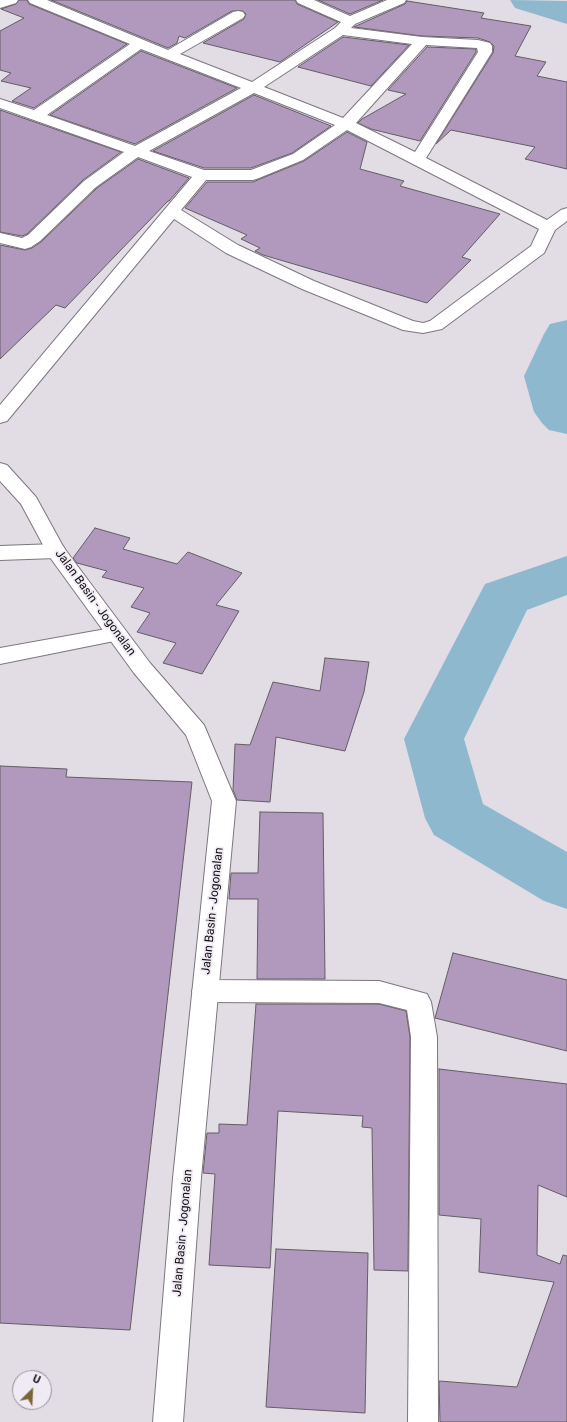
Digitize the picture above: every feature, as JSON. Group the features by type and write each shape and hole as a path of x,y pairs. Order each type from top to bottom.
{"street":[{"path":"0,4 11,0"},
{"path":"35,0 169,55 346,124 418,159 548,227"},
{"path":"303,0 350,21"},
{"path":"0,238 25,244 34,238 90,184 135,152 254,87 340,31 350,21 400,0"},
{"path":"169,55 238,15"},
{"path":"340,31 422,41 478,44 485,46 485,52 418,159"},
{"path":"0,103 202,175 253,175 298,157 346,124 422,41"},
{"path":"36,115 140,43"},
{"path":"2,414 202,175"},
{"path":"172,211 232,249 308,285 409,326 424,328 436,325 538,249 548,227 567,213"},
{"name":"Jalan Basin - Jogonalan","path":"0,469 29,501 56,551 142,668 196,731 224,801 187,1178 168,1422"},
{"path":"0,553 56,551"},
{"path":"0,656 117,634"},
{"path":"205,991 379,992 418,1002 424,1037 423,1422"}],"building":[{"path":"19,0 27,0 29,4 127,44 34,108 12,101 31,88 1,81 11,73 0,70 0,31 24,18 1,9 16,4"},
{"path":"51,0 295,0 297,4 338,22 280,62 203,43 244,19 246,14 243,11 232,11 185,38 179,36 177,43 168,48"},
{"path":"318,0 383,0 350,14"},
{"path":"407,1 484,13 481,18 531,26 515,56 546,62 537,76 567,82 567,169 525,159 535,147 451,130 436,144 493,53 494,46 490,42 478,38 422,36 354,27 405,4"},
{"path":"343,37 409,45 371,86 298,67"},
{"path":"427,47 476,49 476,52 420,141 371,129 358,123 362,119 406,94 388,90"},
{"path":"141,51 237,88 135,144 50,115"},
{"path":"254,95 331,126 292,153 251,168 204,168 153,151"},
{"path":"0,110 121,152 83,180 27,234 22,236 0,232"},
{"path":"347,132 367,142 360,169 404,181 400,186 500,214 462,257 471,260 427,303 263,255 255,251 260,248 241,239 247,235 185,208 207,182 253,182 304,161"},
{"path":"138,159 189,178 169,201 65,308 56,305 0,359 0,245 25,250 32,248 41,242 97,188"},
{"path":"95,528 130,538 123,549 177,564 188,552 242,573 216,605 239,611 202,674 163,663 176,643 137,632 150,613 131,607 144,588 102,577 107,571 77,563 73,558"},
{"path":"325,658 369,662 364,692 345,751 276,737 270,802 237,800 233,790 235,744 250,745 273,682 320,691"},
{"path":"0,766 67,769 66,777 192,782 130,1330 0,1323"},
{"path":"260,812 323,813 325,979 257,979 258,899 229,899 231,873 258,873"},
{"path":"453,953 567,980 567,1051 435,1018"},
{"path":"256,1004 379,1004 406,1011 410,1037 408,1271 374,1270 372,1128 362,1127 363,1116 278,1111 270,1268 209,1265 215,1174 203,1173 207,1133 219,1133 219,1124 247,1125"},
{"path":"439,1069 567,1084 567,1197 538,1185 537,1255 560,1264 563,1255 567,1256 567,1422 440,1422 439,1381 517,1387 554,1282 479,1272 481,1219 439,1215"},
{"path":"276,1249 368,1253 365,1413 266,1407"}],"waterway":[{"path":"528,0 567,13"},
{"path":"567,334 548,376 559,412 567,419"},
{"path":"567,575 505,597 434,739 456,818 567,883"}]}
